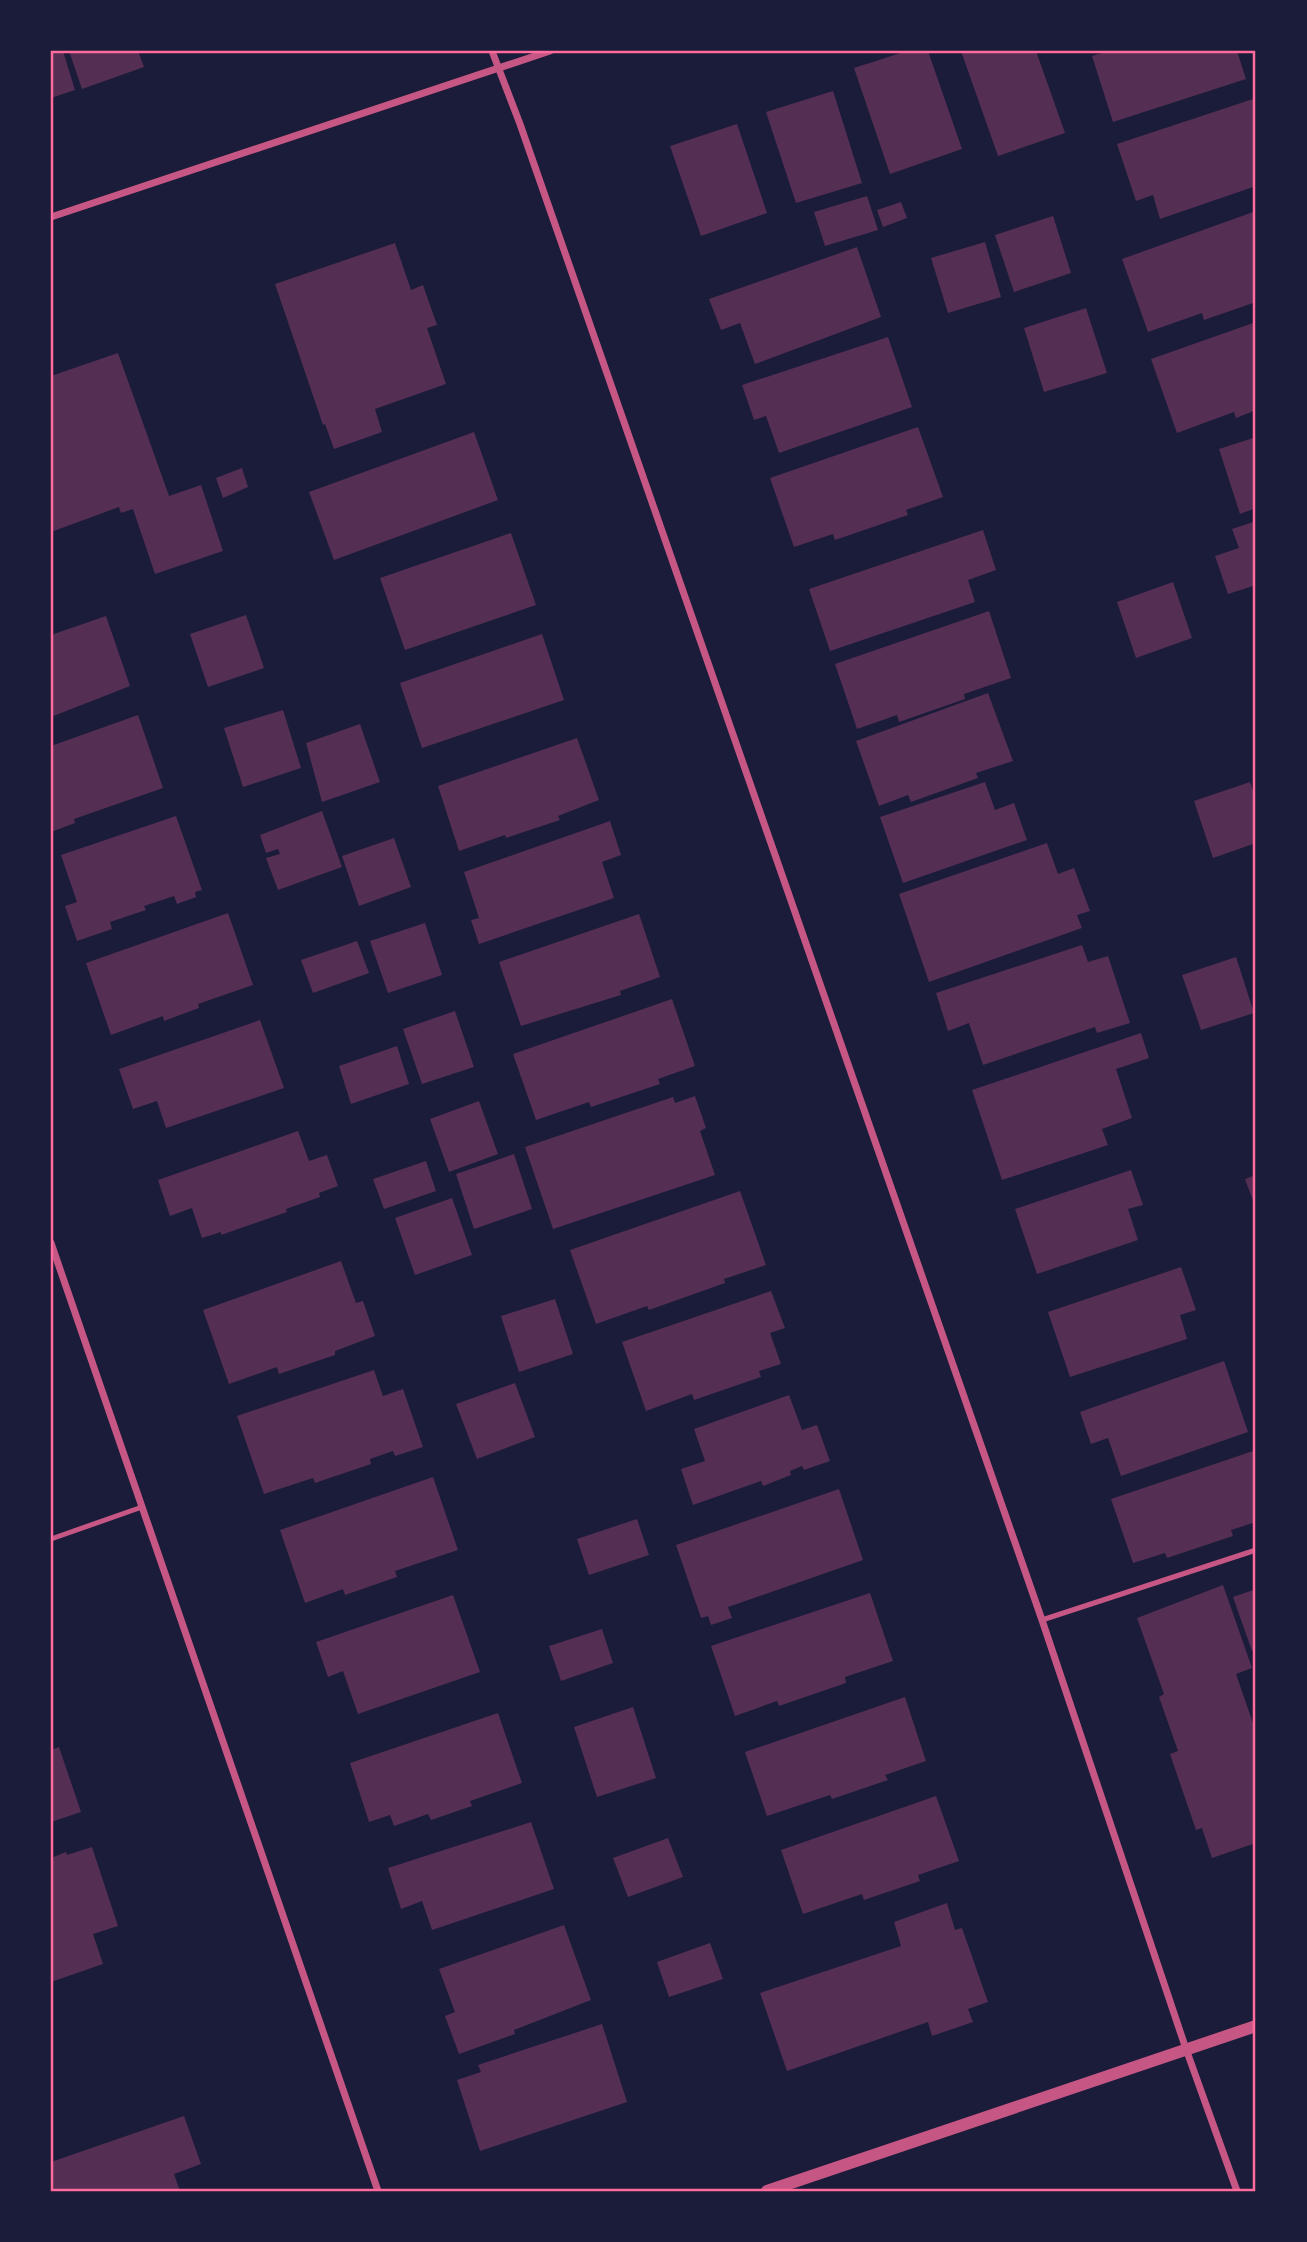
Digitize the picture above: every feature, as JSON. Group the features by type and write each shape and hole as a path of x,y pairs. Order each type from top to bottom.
{"street":[{"path":"492,51 530,151 1042,1620 1186,2049 1237,2191"},
{"path":"51,217 550,51"},
{"path":"51,1243 378,2191"},
{"path":"767,2191 1256,2026"}],"lane":[{"path":"51,1539 142,1507"},
{"path":"1042,1620 1256,1550"}],"building":[{"path":"51,51 63,51 75,90 51,98"},
{"path":"69,51 138,51 144,67 82,89"},
{"path":"907,51 928,51 962,149 890,174 854,68"},
{"path":"961,51 1036,51 1065,133 998,156"},
{"path":"1109,51 1237,51 1246,79 1113,122 1092,56"},
{"path":"833,91 862,183 796,203 766,112"},
{"path":"1256,98 1256,186 1160,219 1153,195 1136,201 1117,144"},
{"path":"737,124 767,213 701,236 670,146"},
{"path":"867,196 878,230 825,246 814,212"},
{"path":"901,202 907,218 883,227 877,210"},
{"path":"1256,211 1256,302 1204,320 1202,313 1148,332 1122,259"},
{"path":"1053,216 1071,273 1014,292 995,235"},
{"path":"985,242 1001,297 948,313 931,258"},
{"path":"395,243 411,290 423,285 437,325 427,328 446,384 375,409 382,432 334,449 325,424 323,425 275,284"},
{"path":"857,247 881,317 755,364 740,323 721,330 709,299"},
{"path":"1086,308 1107,373 1044,392 1024,328"},
{"path":"1256,322 1256,410 1236,418 1234,412 1177,433 1151,359"},
{"path":"888,337 912,407 779,453 766,416 754,420 742,385"},
{"path":"118,353 169,496 201,485 223,551 155,574 133,509 121,513 119,507 51,532 51,376"},
{"path":"918,427 943,497 906,510 908,515 835,540 833,534 794,547 770,478"},
{"path":"474,432 498,500 334,560 309,492"},
{"path":"1256,437 1256,508 1240,514 1219,449"},
{"path":"242,468 248,487 223,498 216,478"},
{"path":"1256,521 1256,594 1253,586 1228,594 1215,556 1239,548 1232,529"},
{"path":"983,530 996,570 968,580 975,602 830,651 809,589"},
{"path":"511,533 536,605 405,650 380,578"},
{"path":"1173,582 1192,638 1136,658 1117,602"},
{"path":"989,611 1011,678 964,694 965,699 899,722 897,715 857,729 835,664"},
{"path":"246,615 264,668 208,687 190,634"},
{"path":"106,616 130,686 51,717 51,635"},
{"path":"542,634 564,700 422,748 400,683"},
{"path":"988,693 1013,761 976,773 978,778 911,802 908,795 879,806 856,741"},
{"path":"283,710 301,768 243,787 224,728"},
{"path":"138,715 163,788 74,819 75,823 51,832 51,746"},
{"path":"360,724 380,782 322,802 306,743"},
{"path":"577,738 599,800 558,816 560,820 459,851 438,786"},
{"path":"985,782 995,810 1014,803 1027,840 903,883 880,817"},
{"path":"1250,782 1256,799 1256,843 1213,858 1194,801"},
{"path":"322,811 342,867 278,890 266,858 280,854 278,849 266,853 260,835"},
{"path":"176,816 202,890 195,892 196,897 177,904 174,896 144,906 146,910 110,922 112,929 77,941 65,906 77,902 61,855"},
{"path":"610,821 621,855 602,862 614,898 479,944 471,920 479,918 464,872"},
{"path":"394,838 411,887 359,906 342,856"},
{"path":"1047,843 1058,874 1074,868 1090,911 1077,915 1082,928 929,982 899,894"},
{"path":"228,913 253,985 198,1004 199,1008 164,1021 163,1016 111,1035 86,963"},
{"path":"639,914 660,977 620,991 621,995 521,1026 499,962"},
{"path":"425,923 442,975 388,993 370,941"},
{"path":"357,941 369,973 313,993 301,960"},
{"path":"1082,945 1088,962 1108,956 1130,1023 1097,1033 1095,1027 983,1065 969,1023 948,1031 936,993"},
{"path":"1236,957 1254,1013 1201,1030 1182,975"},
{"path":"672,999 695,1066 658,1079 660,1084 591,1107 589,1102 536,1120 513,1054"},
{"path":"455,1011 474,1067 422,1084 403,1029"},
{"path":"260,1020 284,1088 166,1128 157,1101 133,1109 119,1069"},
{"path":"1141,1033 1149,1058 1116,1069 1132,1118 1102,1129 1108,1145 1002,1180 972,1090"},
{"path":"397,1046 409,1084 351,1104 339,1066"},
{"path":"695,1096 706,1128 700,1131 715,1175 553,1229 525,1147 673,1097 675,1103"},
{"path":"479,1101 498,1154 449,1172 430,1119"},
{"path":"298,1131 309,1161 327,1155 338,1186 319,1193 320,1197 286,1209 287,1212 221,1235 221,1232 202,1238 192,1208 170,1216 158,1180"},
{"path":"514,1154 532,1209 474,1229 456,1174"},
{"path":"426,1161 436,1191 384,1209 373,1179"},
{"path":"1131,1170 1143,1205 1128,1209 1138,1240 1037,1274 1015,1209"},
{"path":"1256,1175 1256,1209 1245,1179"},
{"path":"740,1191 766,1265 649,1310 647,1306 596,1324 570,1250"},
{"path":"452,1198 472,1255 415,1275 395,1218"},
{"path":"341,1261 356,1303 363,1301 375,1336 335,1351 335,1355 279,1374 277,1367 229,1384 203,1310"},
{"path":"1181,1267 1196,1310 1180,1315 1187,1339 1070,1377 1048,1312"},
{"path":"771,1291 785,1328 770,1333 781,1364 759,1371 761,1377 694,1400 692,1394 646,1411 622,1342"},
{"path":"555,1299 573,1354 519,1372 501,1316"},
{"path":"1224,1361 1248,1432 1121,1476 1108,1438 1091,1444 1080,1412"},
{"path":"374,1370 383,1396 403,1389 423,1447 395,1456 393,1451 370,1459 371,1464 315,1483 313,1478 264,1494 237,1416"},
{"path":"515,1383 535,1437 477,1459 456,1404"},
{"path":"789,1395 802,1430 817,1425 830,1461 804,1470 802,1466 790,1471 791,1475 763,1486 761,1481 693,1505 681,1469 705,1461 694,1429"},
{"path":"1256,1450 1256,1522 1231,1530 1233,1536 1167,1558 1165,1553 1133,1563 1111,1499"},
{"path":"433,1477 458,1550 395,1571 397,1577 345,1595 343,1589 305,1603 280,1530"},
{"path":"839,1489 863,1560 728,1607 732,1618 711,1625 708,1616 701,1618 676,1545"},
{"path":"637,1519 649,1555 589,1575 577,1539"},
{"path":"1223,1585 1252,1668 1236,1674 1256,1732 1256,1843 1212,1858 1202,1828 1196,1830 1170,1754 1178,1751 1159,1697 1164,1694 1137,1618"},
{"path":"1256,1589 1256,1649 1252,1651 1233,1597"},
{"path":"870,1593 893,1661 845,1677 846,1683 779,1706 777,1701 735,1716 711,1646"},
{"path":"453,1595 480,1672 358,1714 343,1671 328,1677 316,1642"},
{"path":"602,1629 613,1663 561,1681 549,1646"},
{"path":"905,1697 926,1761 885,1775 888,1780 832,1799 830,1795 767,1816 745,1752"},
{"path":"633,1707 656,1778 597,1797 574,1727"},
{"path":"498,1713 522,1783 470,1801 472,1806 431,1820 428,1814 394,1826 390,1815 369,1822 350,1763"},
{"path":"59,1747 81,1812 51,1822 51,1750"},
{"path":"936,1796 959,1861 918,1875 920,1881 864,1900 862,1894 803,1914 781,1850"},
{"path":"531,1822 554,1889 432,1930 422,1901 401,1909 388,1868"},
{"path":"668,1838 683,1877 628,1897 613,1858"},
{"path":"92,1847 118,1926 93,1934 103,1964 51,1982 51,1858"},
{"path":"947,1903 955,1930 962,1928 988,2002 968,2009 973,2022 932,2036 928,2022 787,2071 760,1993 901,1946 894,1922"},
{"path":"564,1925 591,2000 514,2030 515,2034 459,2054 445,2016 455,2012 439,1969"},
{"path":"710,1943 723,1979 669,1997 657,1962"},
{"path":"602,2024 627,2102 480,2151 457,2080 481,2072 478,2065"},
{"path":"184,2116 201,2164 174,2174 180,2191 51,2191 51,2162"}]}
